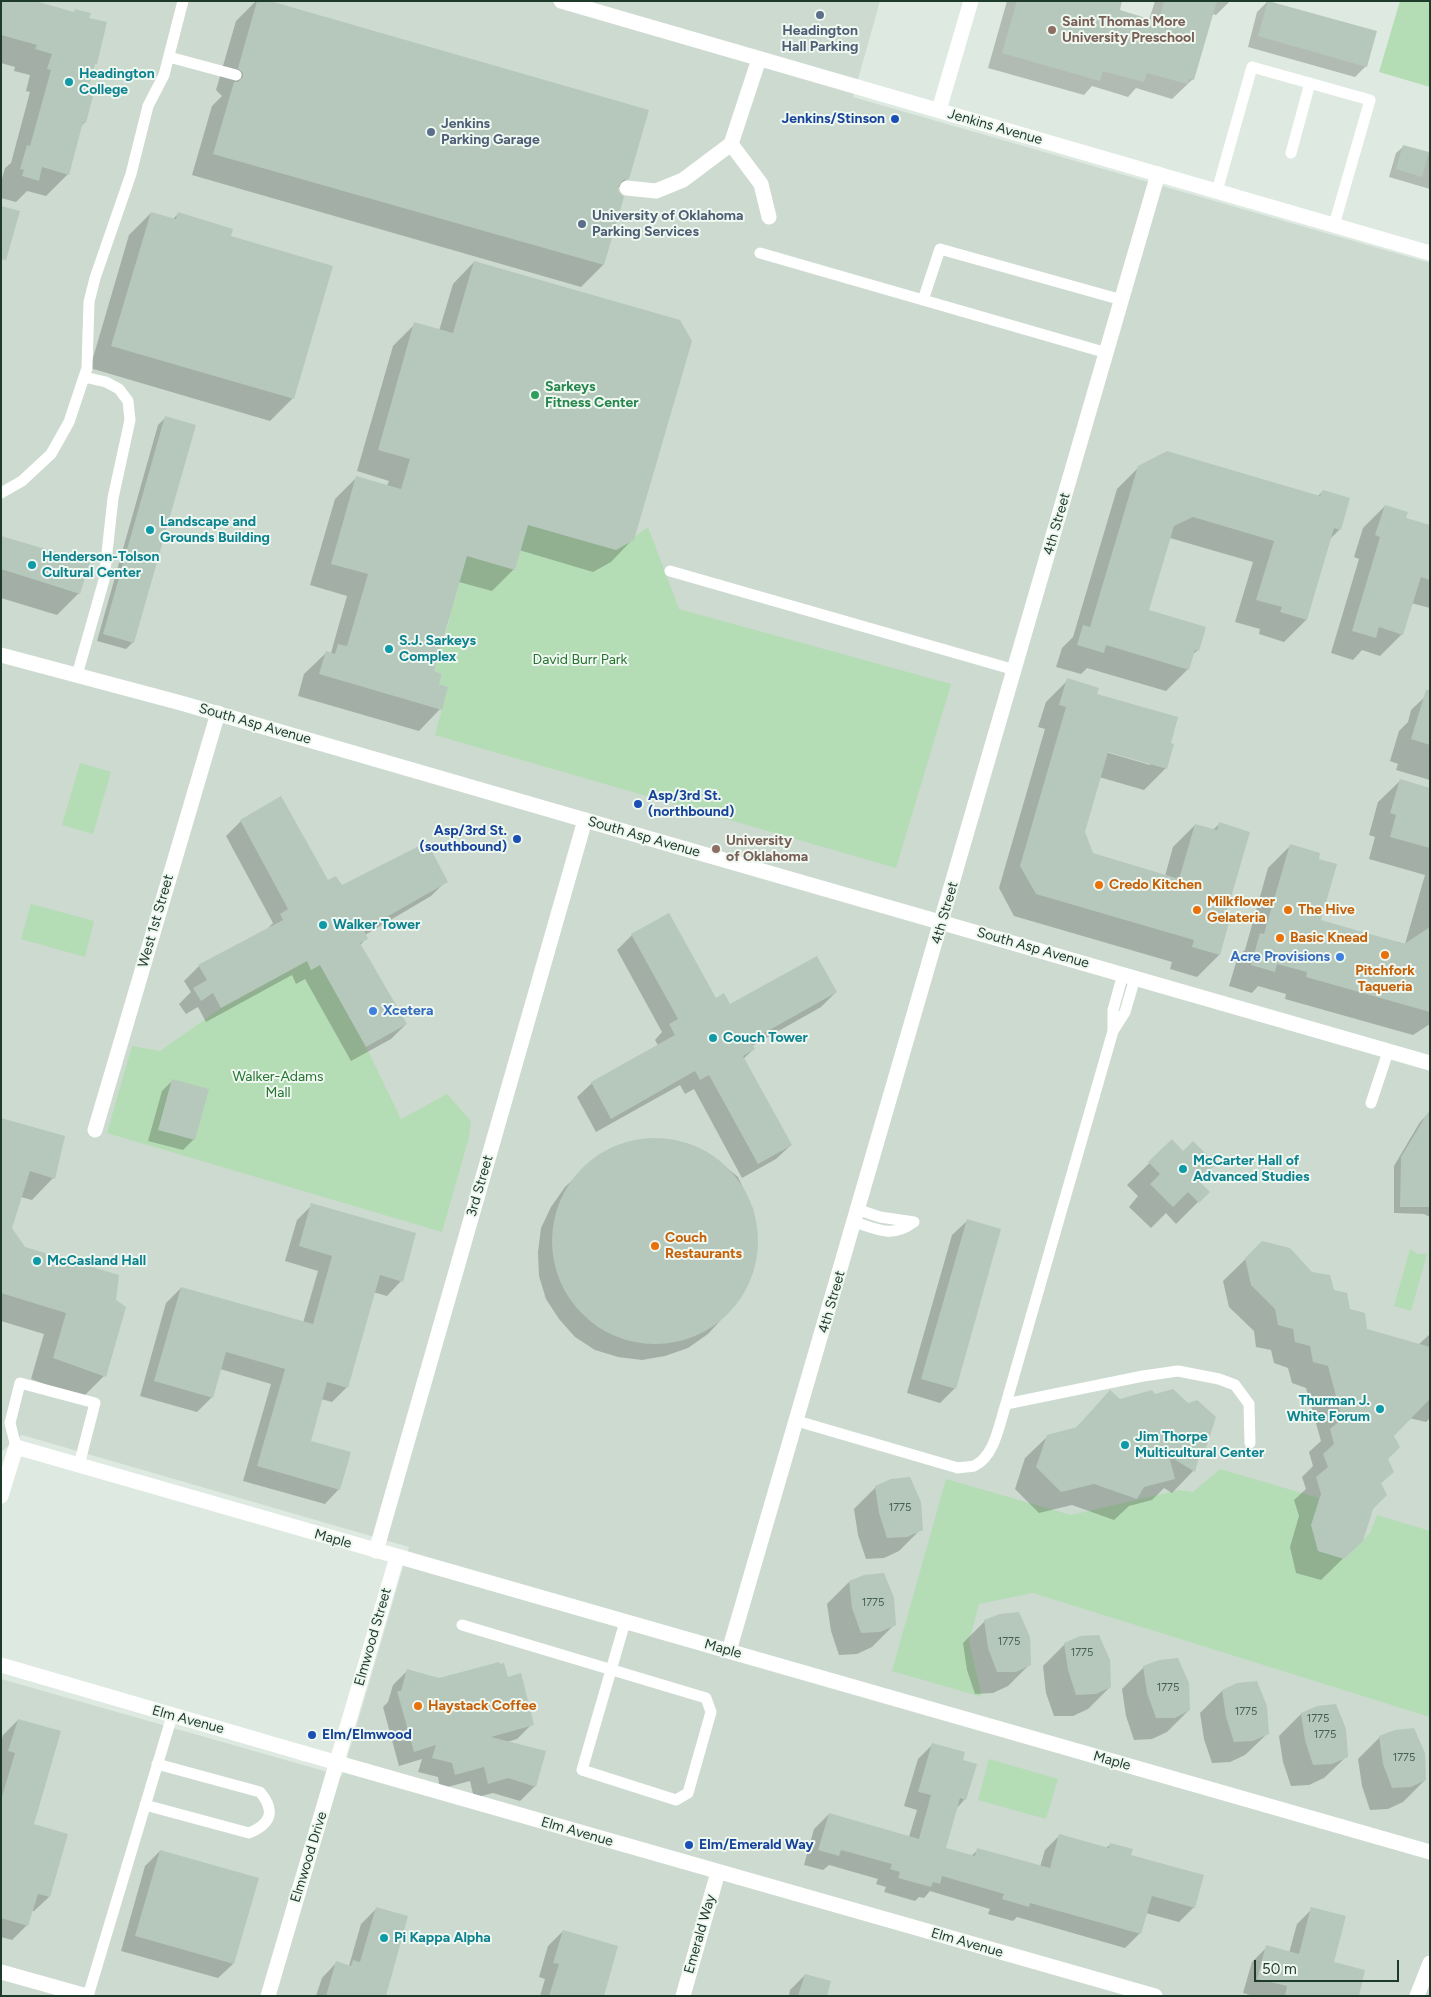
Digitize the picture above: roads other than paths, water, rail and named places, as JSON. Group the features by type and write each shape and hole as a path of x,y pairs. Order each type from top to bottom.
{"street":[{"name":"Jenkins Avenue","path":"561,1 1430,253"},
{"path":"939,110 971,1"},
{"path":"627,188 656,191 684,180 731,144 759,58"},
{"path":"731,144 762,184 769,217"},
{"name":"4th Street","path":"729,1651 857,1216 1158,174"},
{"name":"South Asp Avenue","path":"2,657 218,713 1430,1063"},
{"name":"West 1st Street","path":"95,1130 218,713"},
{"name":"3rd Street","path":"376,1551 585,820"},
{"path":"1,1496 16,1447"},
{"name":"Maple","path":"16,1447 1430,1852"},
{"name":"Elmwood Street","path":"350,1718 397,1557"},
{"name":"Elm Avenue","path":"1,1665 172,1716 1154,1996"},
{"name":"Elmwood Drive","path":"268,1996 350,1718"},
{"name":"Emerald Way","path":"683,1996 718,1872"},
{"path":"1417,1996 1430,1963"},
{"path":"1,1972 88,1996"}],"lane":[{"path":"1,493 22,481 51,454 69,422 87,368 90,302 95,278 131,174 148,106 164,75 183,1"},
{"path":"169,57 236,75"},
{"path":"1217,191 1252,67 1370,100 1334,225"},
{"path":"1292,153 1310,83"},
{"path":"923,300 940,249 1122,300"},
{"path":"760,253 1107,353"},
{"path":"77,675 104,580 113,498 130,420 128,401 119,389 106,382 84,377"},
{"path":"670,571 1015,670"},
{"path":"797,1421 958,1468 974,1466 985,1457 994,1441 1006,1404 1113,1030 1112,1010 1129,976"},
{"path":"1371,1103 1388,1052"},
{"path":"1006,1404 1143,1376 1178,1371 1235,1385 1249,1404 1250,1443"},
{"path":"16,1447 10,1423 20,1383 95,1403 79,1465"},
{"path":"462,1625 612,1670 706,1698 711,1712 688,1793 676,1800 582,1770 612,1670 625,1622"},
{"path":"88,1996 172,1716"},
{"path":"145,1805 249,1833 262,1828 270,1814 269,1803 260,1792 157,1764"}],"place":[{"name":"Headington Hall Parking","path":"820,15"},
{"name":"Saint Thomas More University Preschool","path":"1052,30"},
{"name":"Headington College","path":"69,82"},
{"name":"Jenkins/Stinson","path":"895,119"},
{"name":"Jenkins Parking Garage","path":"431,132"},
{"name":"University of Oklahoma Parking Services","path":"582,224"},
{"name":"Sarkeys Fitness Center","path":"535,395"},
{"name":"Landscape and Grounds Building","path":"150,530"},
{"name":"Henderson-Tolson Cultural Center","path":"32,565"},
{"name":"S.J. Sarkeys Complex","path":"389,649"},
{"name":"Asp/3rd St. (northbound)","path":"638,804"},
{"name":"Asp/3rd St. (southbound)","path":"517,839"},
{"name":"University of Oklahoma","path":"716,849"},
{"name":"Credo Kitchen","path":"1099,885"},
{"name":"Milkflower Gelateria","path":"1197,910"},
{"name":"The Hive","path":"1288,910"},
{"name":"Walker Tower","path":"323,925"},
{"name":"Basic Knead","path":"1280,938"},
{"name":"Pitchfork Taqueria","path":"1385,955"},
{"name":"Acre Provisions","path":"1340,957"},
{"name":"Xcetera","path":"373,1011"},
{"name":"Couch Tower","path":"713,1038"},
{"name":"McCarter Hall of Advanced Studies","path":"1183,1169"},
{"name":"Couch Restaurants","path":"655,1246"},
{"name":"McCasland Hall","path":"37,1261"},
{"name":"Thurman J. White Forum","path":"1380,1409"},
{"name":"Jim Thorpe Multicultural Center","path":"1125,1445"},
{"name":"Haystack Coffee","path":"418,1706"},
{"name":"Elm/Elmwood","path":"312,1735"},
{"name":"Elm/Emerald Way","path":"689,1845"},
{"name":"Pi Kappa Alpha","path":"384,1938"}],"park label":[{"name":"David Burr Park","path":"580,660"},
{"name":"Walker-Adams Mall","path":"278,1086"}]}
